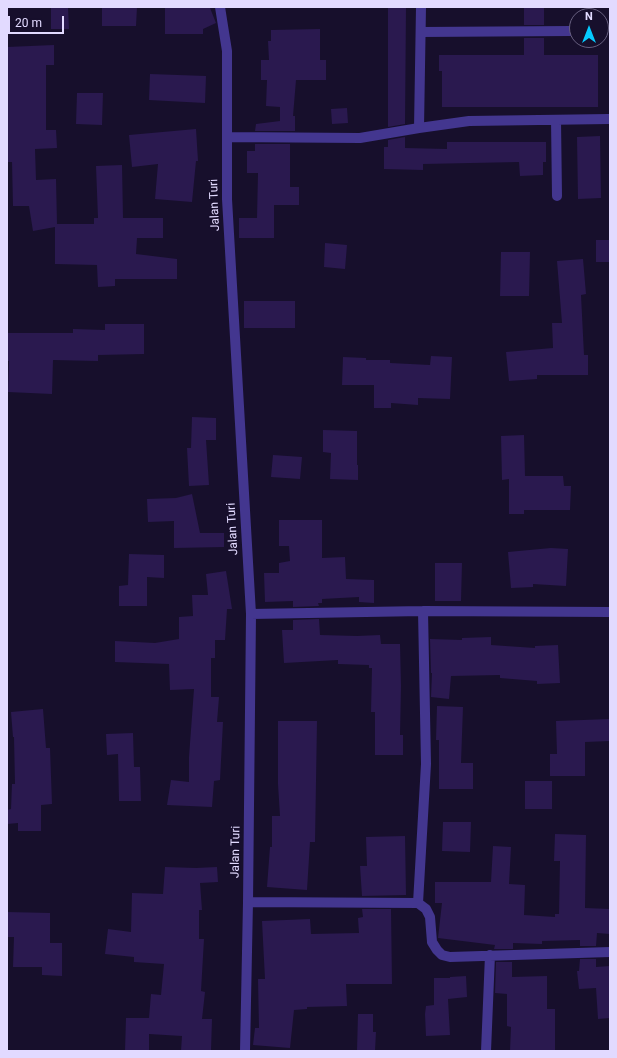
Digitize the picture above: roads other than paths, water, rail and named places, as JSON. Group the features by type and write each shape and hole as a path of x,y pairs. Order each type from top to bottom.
{"street":[{"name":"Jalan Turi","path":"220,7 227,51 227,199 251,614 245,1051"},
{"path":"419,128 421,7"},
{"path":"421,32 569,30"},
{"path":"227,137 360,138 469,121 609,119"},
{"path":"556,120 558,196"},
{"path":"251,614 423,611 610,612"},
{"path":"418,903 426,764 423,611"},
{"path":"248,902 418,903 426,909 430,917 432,942 436,950 442,955 450,957 610,952"},
{"path":"486,1051 490,955"}]}
